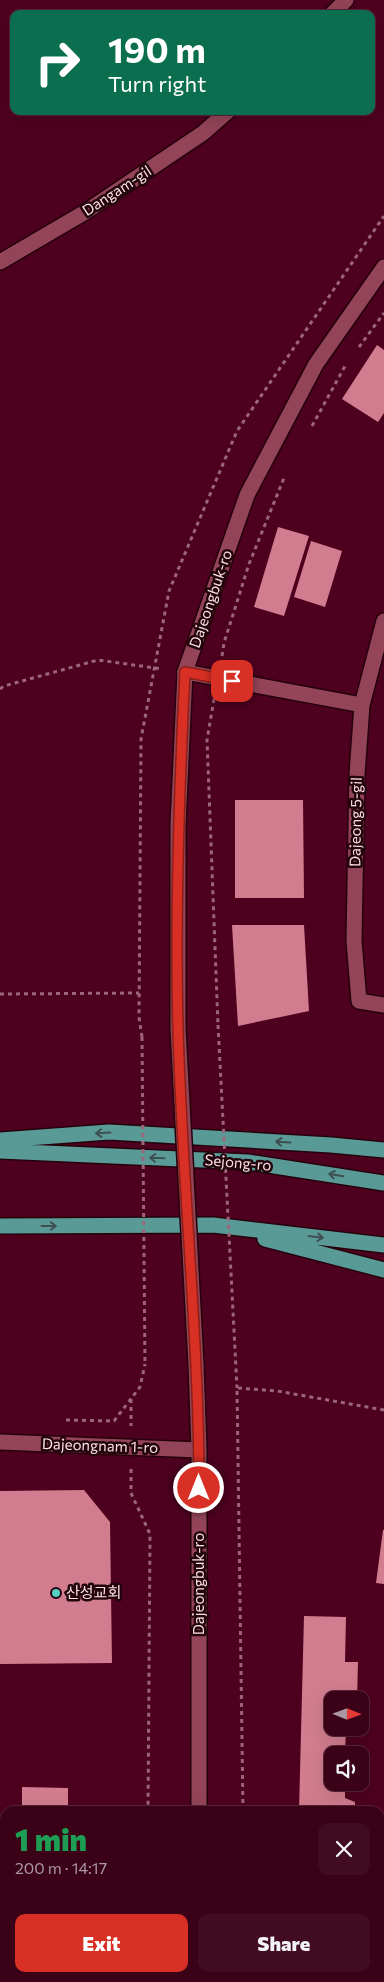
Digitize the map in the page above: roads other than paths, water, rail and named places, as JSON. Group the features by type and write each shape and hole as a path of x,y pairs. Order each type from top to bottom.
{"highway":[{"path":"0,1140 109,1132 331,1145 384,1150"},
{"name":"Sejong-ro","path":"0,1151 248,1162 384,1183"},
{"path":"0,1226 213,1225 384,1245"},
{"path":"213,1225 384,1270"}],"street":[{"path":"336,10 346,0"},
{"name":"Dangam-gil","path":"0,262 87,211 203,133 223,115"},
{"name":"Dajeongbuk-ro","path":"199,1806 199,1450 178,1029 178,825 185,672 247,495 316,364 384,267"},
{"name":"Dajeong 5-gil","path":"384,621 362,705 357,774 354,941 359,1001 384,1005"},
{"path":"185,672 362,705"},
{"name":"Dajeongnam 1-ro","path":"0,1442 199,1450"}],"place":[{"name":"산성교회","path":"56,1593"}]}
